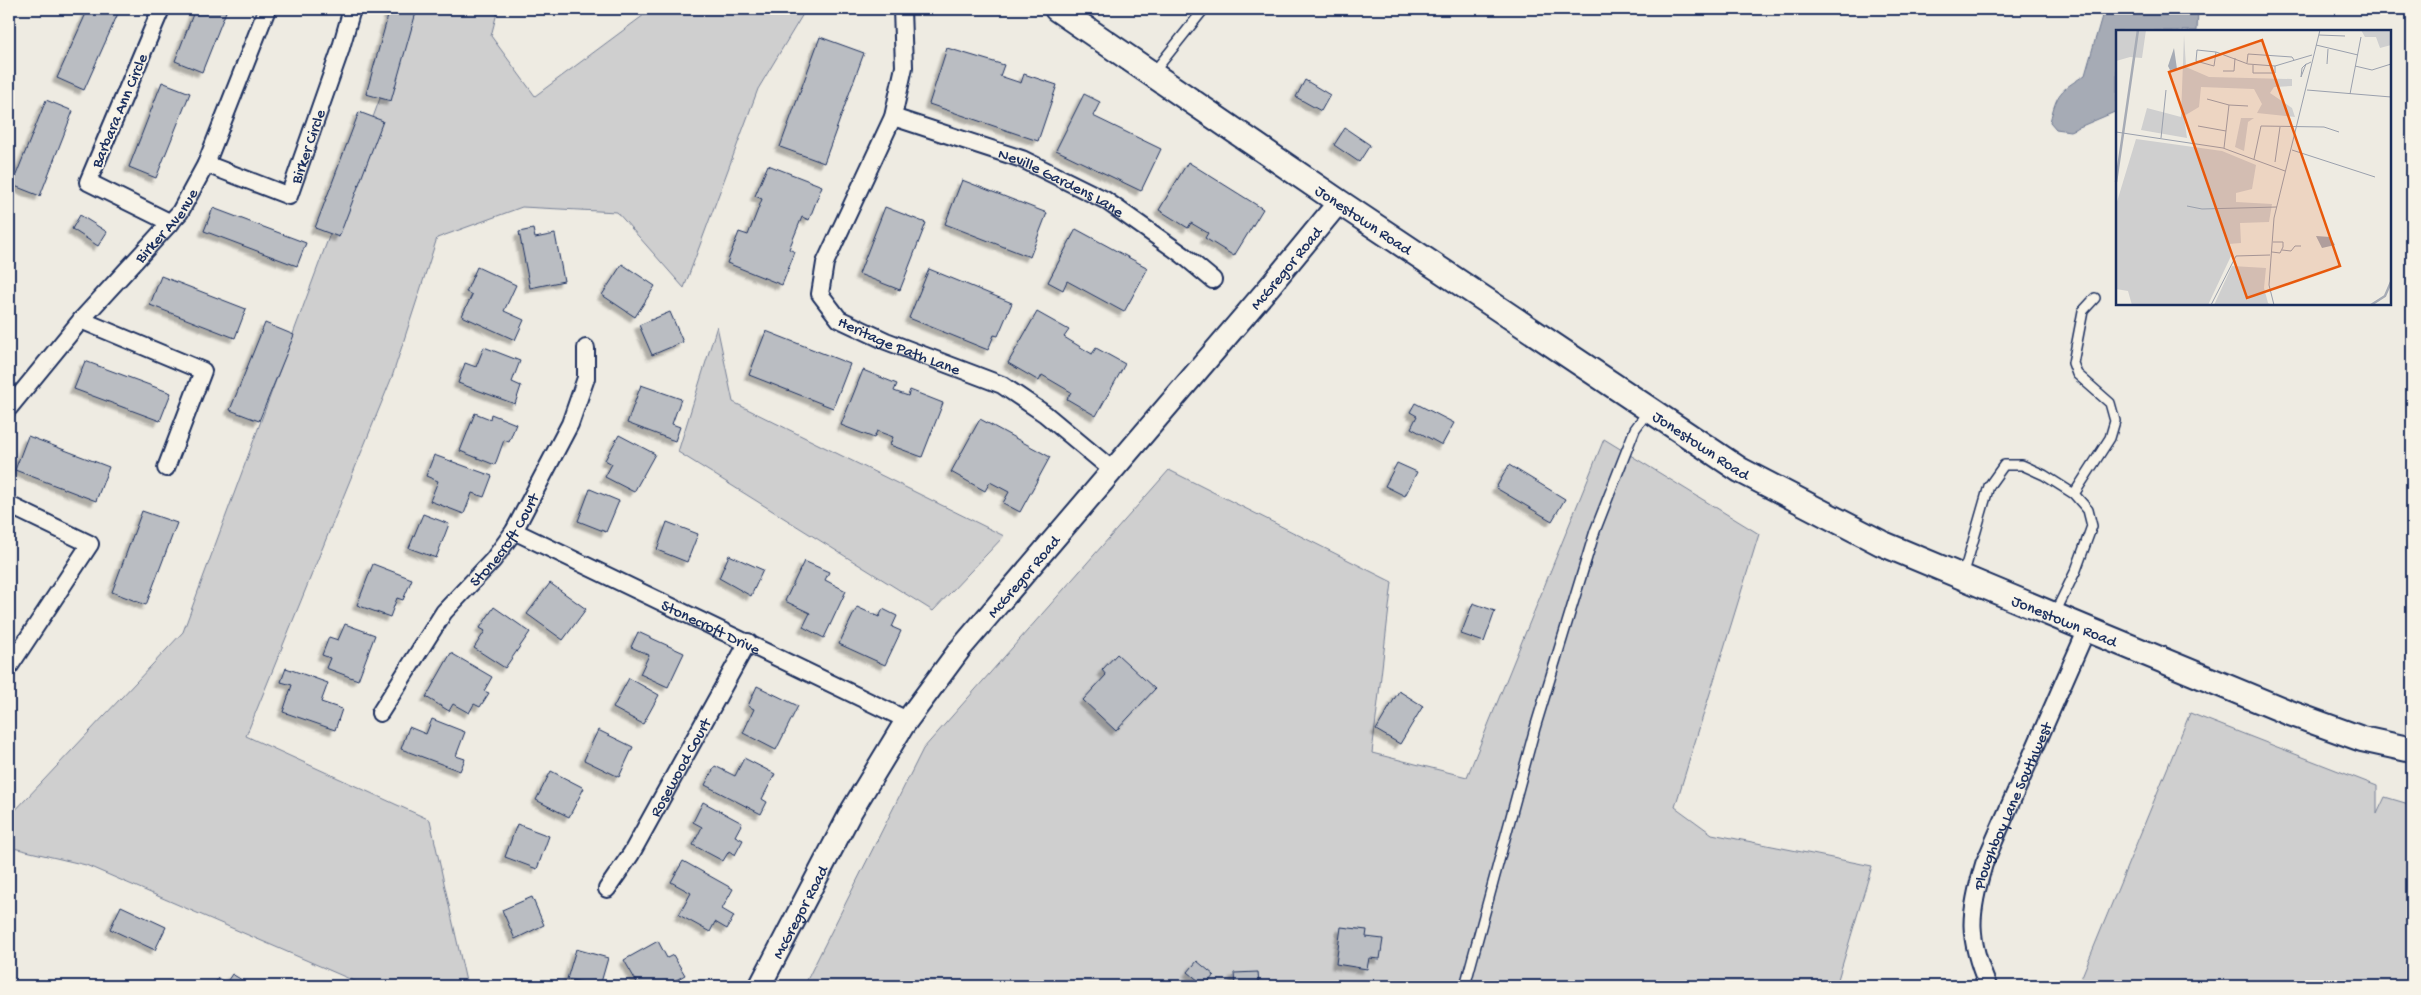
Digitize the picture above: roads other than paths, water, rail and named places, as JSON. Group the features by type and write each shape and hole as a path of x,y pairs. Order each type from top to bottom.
{"main road":[{"name":"Jonestown Road","path":"1057,9 1339,202 1740,470 1881,543 2290,714 2362,739 2412,750"}],"street":[{"name":"Barbara Ann Circle","path":"161,9 88,182 171,222"},
{"name":"Birker Avenue","path":"9,408 81,320 180,212 206,164 267,9"},
{"name":"Birker Circle","path":"206,164 289,196 340,51 352,9"},
{"name":"Heritage Path Lane","path":"902,9 904,67 893,117 825,264 820,294 839,320 886,341 1002,385 1045,414 1111,469"},
{"name":"Neville Gardens Lane","path":"893,117 1022,159 1105,200 1183,255 1213,280"},
{"name":"McGregor Road","path":"760,986 852,810 907,720 983,619 1270,286 1339,202"},
{"path":"81,320 203,371 166,468"},
{"name":"Stonecroft Court","path":"380,714 444,612 493,560 514,531 570,424 586,378 586,348"},
{"path":"9,505 90,544 9,667"},
{"name":"Stonecroft Drive","path":"514,531 907,720"},
{"name":"Ploughboy Lane Southwest","path":"1988,986 1978,962 1972,937 1971,920 1975,896 1984,864 2087,629"},
{"name":"Rosewood Court","path":"607,889 632,854 748,642"}],"lane":[{"path":"1153,73 1204,9"},
{"path":"2074,494 2110,438 2115,421 2110,403 2077,374 2073,363 2083,312 2095,298"},
{"path":"1465,986 1535,728 1595,531 1635,429 1649,409"},
{"path":"1962,577 1989,486 2004,465 2022,465 2044,475 2074,494 2088,510 2092,526 2076,570 2054,615"}]}
